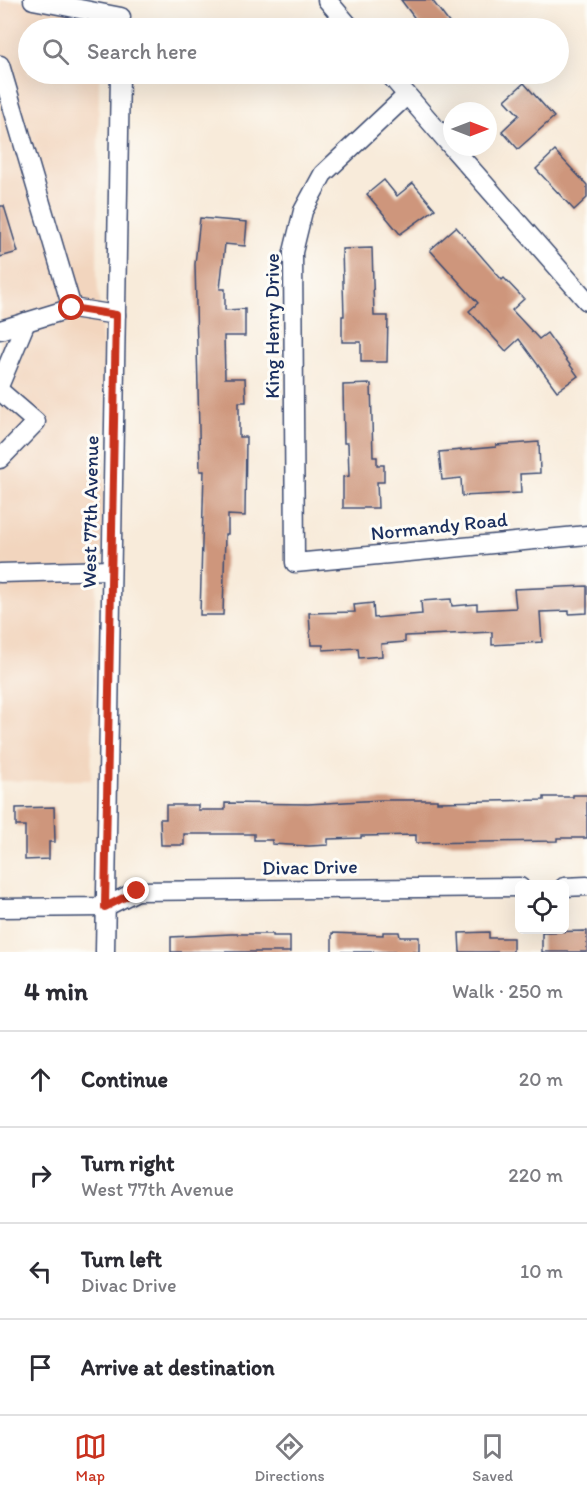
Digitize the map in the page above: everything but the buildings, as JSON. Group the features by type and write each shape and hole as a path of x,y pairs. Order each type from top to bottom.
{"street":[{"path":"33,0 121,15"},
{"path":"327,0 342,18"},
{"path":"0,65 72,308"},
{"name":"West 77th Avenue","path":"105,952 120,84"},
{"path":"398,84 443,137"},
{"name":"King Henry Drive","path":"295,563 293,252 303,211 323,174 407,95"},
{"path":"460,156 587,301"},
{"path":"0,330 72,308 116,315"},
{"path":"0,384 26,322"},
{"path":"0,391 36,422 0,459"},
{"name":"Normandy Road","path":"295,563 587,534"},
{"path":"0,573 111,570"},
{"path":"569,887 587,886"},
{"name":"Divac Drive","path":"105,907 137,891 515,887"},
{"path":"0,908 105,907"}],"shaded area":[{"path":"0,0 102,0 101,18 18,18 18,84 99,84 97,277 105,376 104,531 95,598 91,780 0,781"}],"route":[{"path":"72,308 116,315 105,907 137,891"}]}
